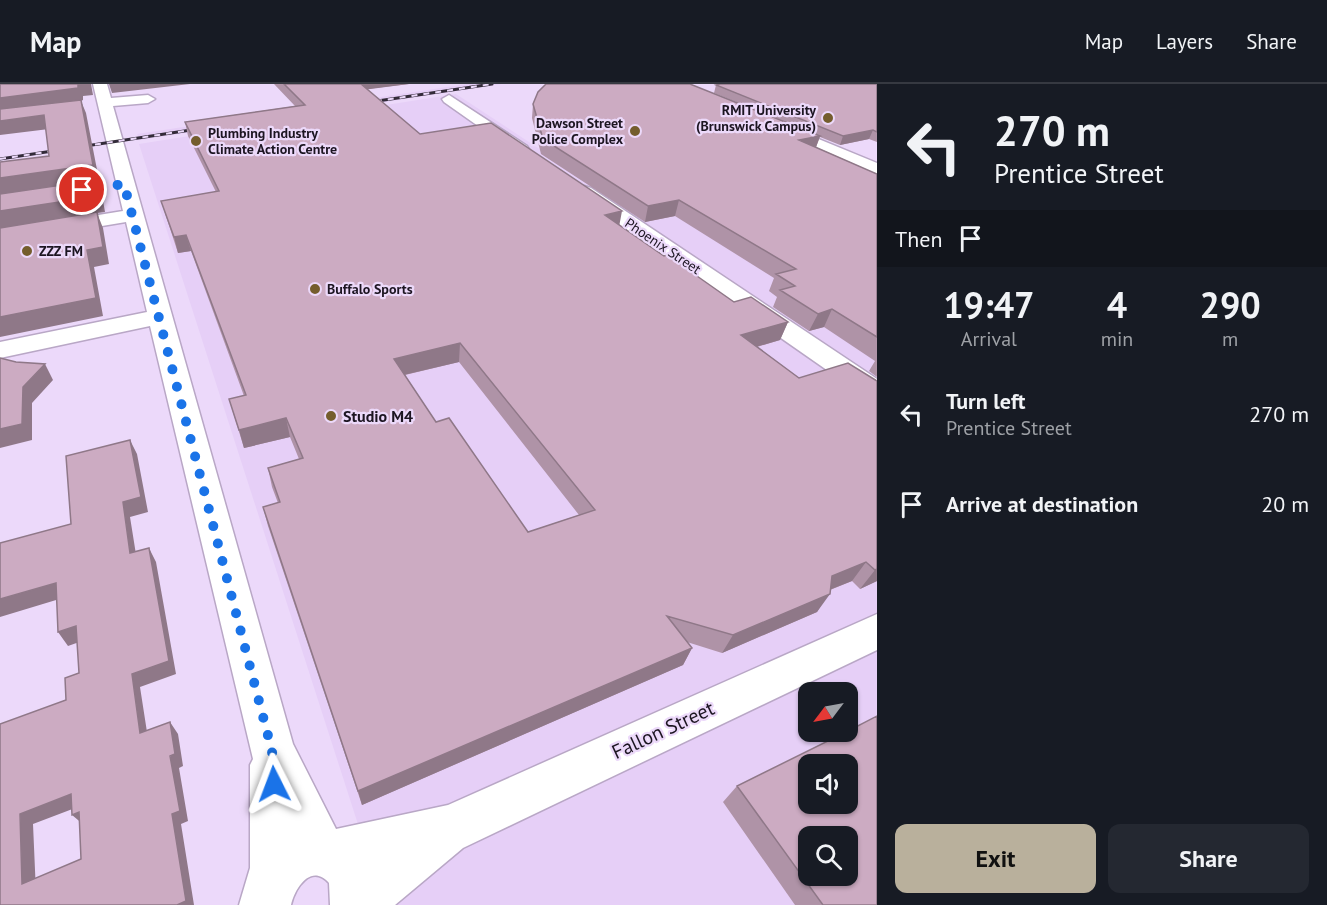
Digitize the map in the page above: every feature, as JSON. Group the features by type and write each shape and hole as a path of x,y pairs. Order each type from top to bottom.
{"street":[{"path":"100,84 105,104 113,185 132,215 272,751 328,852 346,862 353,874 356,904"},
{"path":"87,106 148,99"},
{"path":"448,99 539,161"},
{"path":"764,121 877,169"},
{"name":"Phoenix Street","path":"566,179 877,392"},
{"path":"0,237 132,215"},
{"path":"0,350 160,317"},
{"name":"Fallon Street","path":"356,904 450,829 877,631"},
{"path":"267,896 272,751"},
{"name":"Fallon Street","path":"267,896 297,854 328,852 450,829"}],"shaded area":[{"path":"467,84 502,84 140,140 137,134"},
{"path":"456,94 643,217 877,181 877,905 384,905 139,144"}],"building":[{"path":"0,84 78,84 78,88 0,98"},
{"path":"284,84 361,84 420,134 491,123 622,211 605,215 664,256 667,255 734,302 751,297 788,322 741,335 799,378 848,363 877,381 877,569 875,570 866,562 832,576 830,594 733,635 667,616 692,648 358,791 263,507 280,502 268,468 303,458 286,418 239,430 229,399 246,395 186,235 174,237 161,201 219,191 185,122 305,105","holes":["460,343 595,510 528,532 449,418 436,422 394,359"]},
{"path":"546,84 690,84 820,136 799,140 877,174 877,337 832,309 818,314 780,290 795,286 776,274 796,269 679,200 648,206 543,139 533,104 538,92"},
{"name":"RMIT University (Brunswick Campus)","path":"877,84 877,132 873,130 843,136 716,85"},
{"path":"81,100 93,165 0,178 0,162 49,156 44,115 0,121 0,109"},
{"path":"96,180 99,196 0,211 0,194"},
{"path":"97,212 103,247 87,250 96,298 0,317 0,228"},
{"path":"0,358 16,362 45,364 23,387 22,424 0,429"},
{"path":"130,440 141,497 123,502 130,553 149,548 169,661 132,674 140,733 170,722 175,754 170,756 180,811 172,814 186,901 177,905 0,905 0,724 66,700 65,678 79,673 76,626 58,632 56,583 0,599 0,543 71,524 66,456","holes":["71,794 72,815 79,812 81,859 22,884 20,814"]},
{"path":"877,716 877,905 823,905 809,886 858,886 858,826 798,826 798,870 737,786 798,756 798,814 858,814 858,754 802,754 826,742 858,742 858,726"}],"railway":[{"path":"364,103 492,84"},
{"path":"0,159 204,128"}],"place":[{"name":"RMIT University (Brunswick Campus)","path":"828,118"},
{"name":"Dawson Street Police Complex","path":"635,131"},
{"name":"Plumbing Industry Climate Action Centre","path":"196,141"},
{"name":"ZZZ FM","path":"27,251"},
{"name":"Buffalo Sports","path":"315,289"},
{"name":"Studio M4","path":"331,416"}],"route":[{"path":"82,190 124,184 272,751 274,784"}]}
